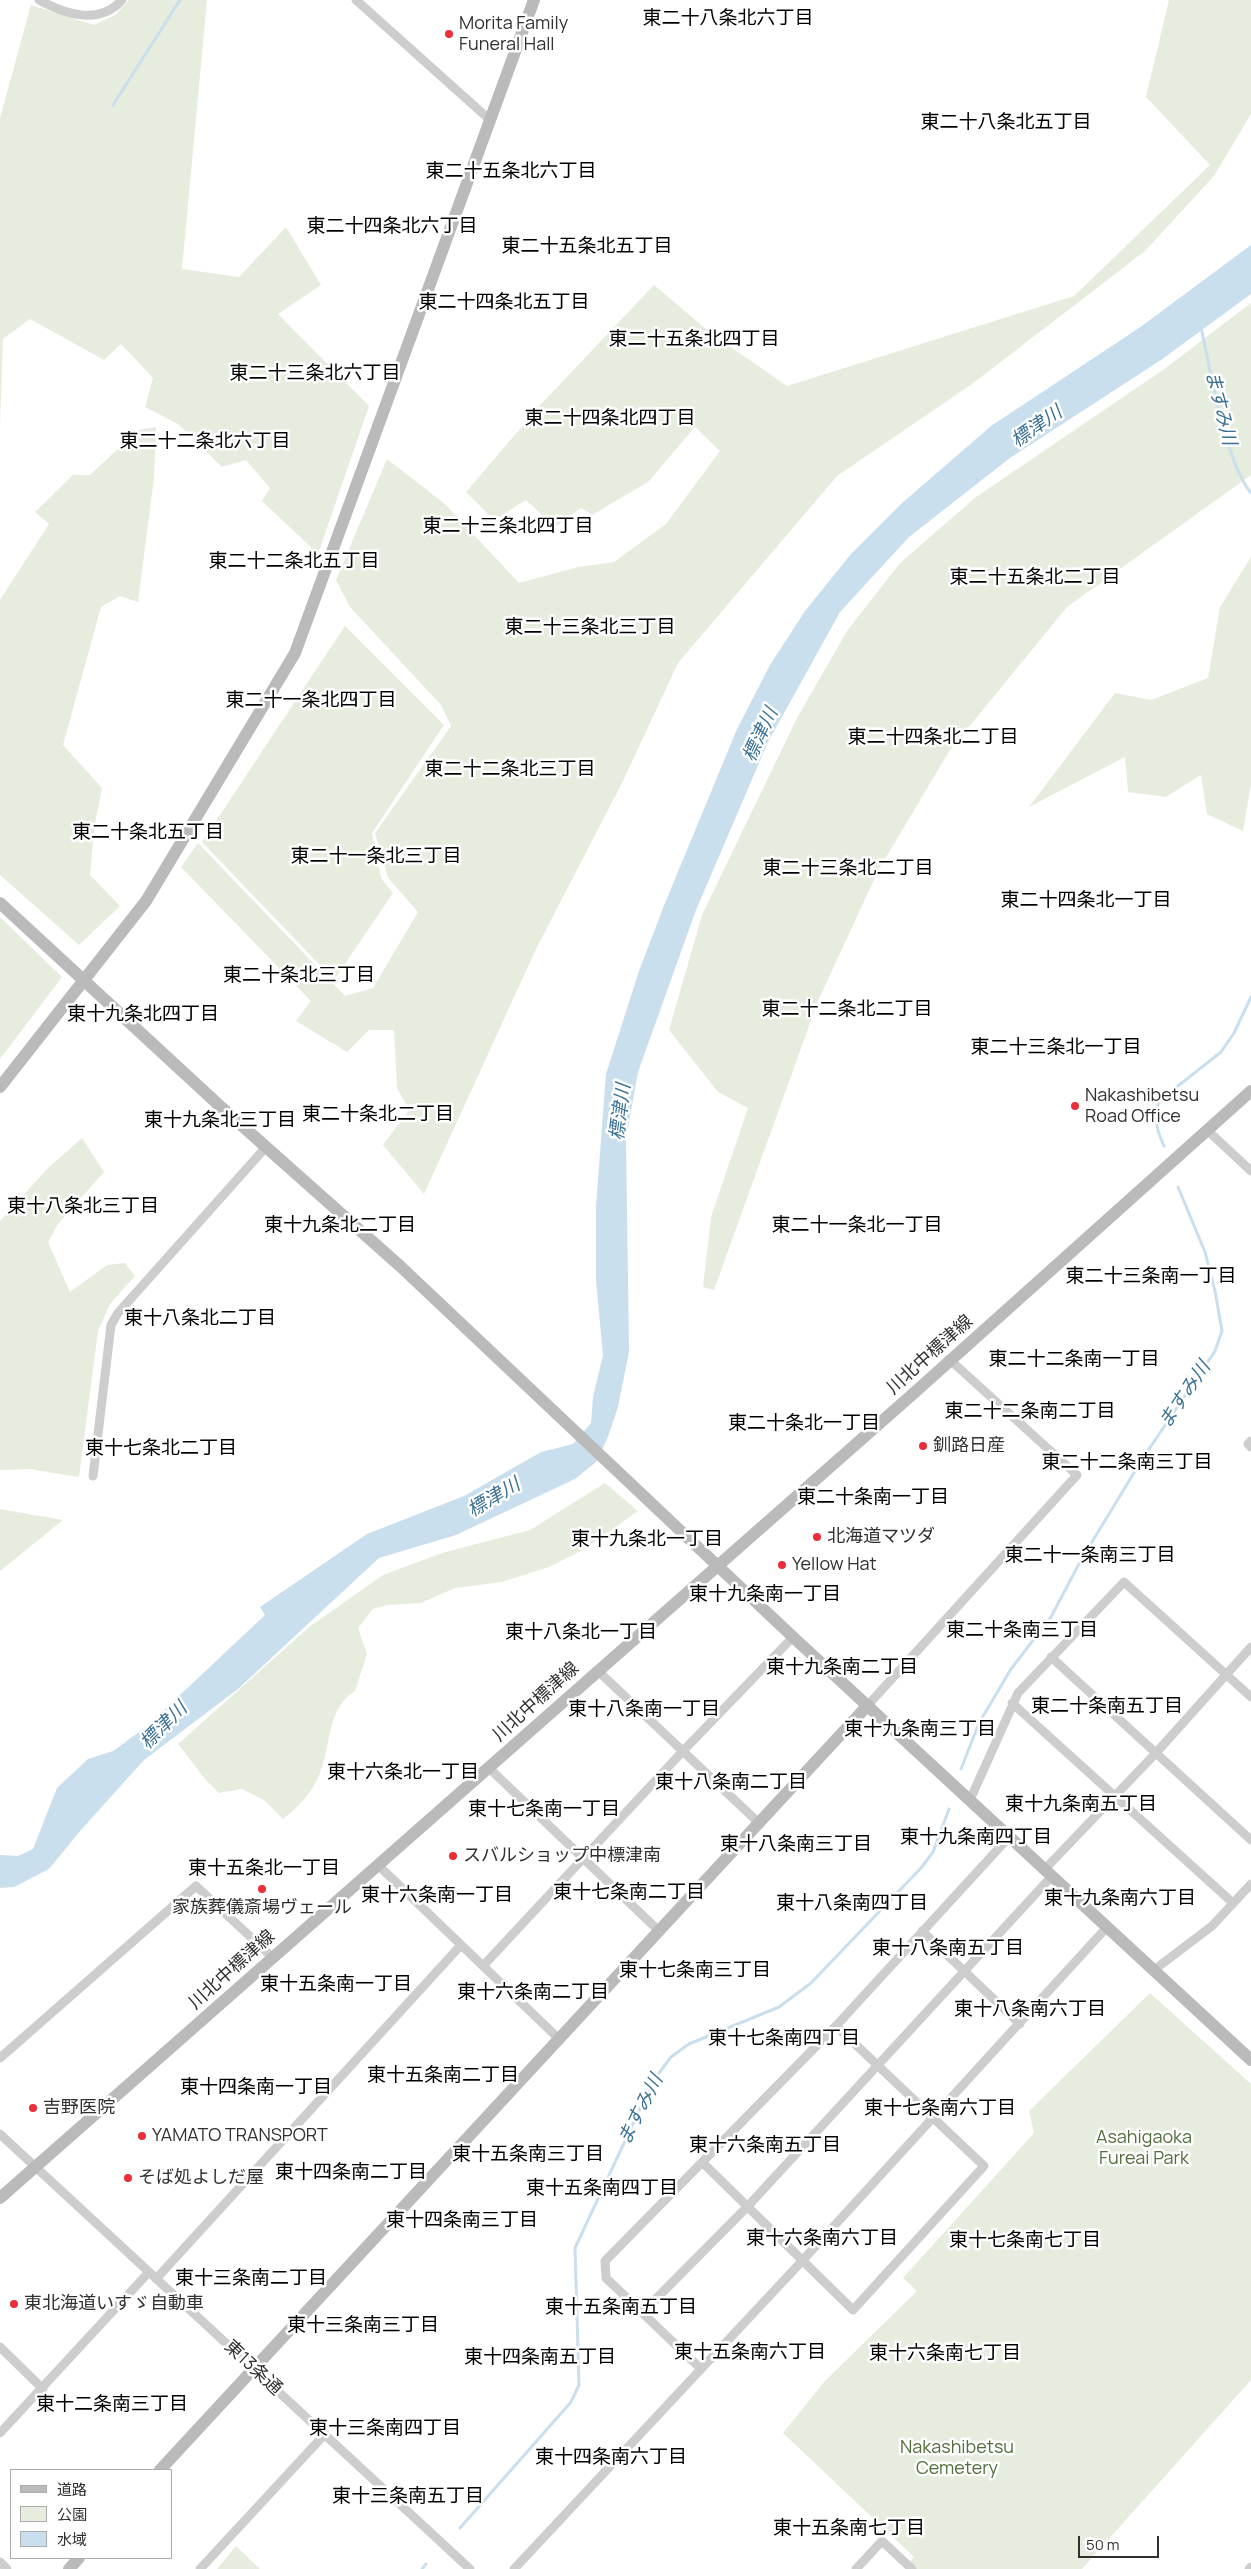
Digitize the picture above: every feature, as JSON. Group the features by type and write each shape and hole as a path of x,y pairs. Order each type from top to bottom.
{"street":[{"path":"39,0 53,8 91,16 108,12 122,0"},
{"path":"356,0 490,120"},
{"path":"0,1087 82,980 146,901 295,653 534,0"},
{"path":"0,903 266,1147 400,1266 793,1637 1251,2060"},
{"name":"川北中標津線","path":"0,2198 129,2086 272,1957 379,1866 1251,1091"},
{"path":"1206,1130 1251,1171"},
{"path":"93,1476 110,1325 118,1313 266,1147"},
{"path":"161,2469 760,1824 1077,1476 949,1359"},
{"path":"1251,1441 1248,1444 1251,1447"},
{"path":"970,1800 1018,1693 1124,1582 1251,1697"},
{"path":"483,1966 683,1751 793,1637"},
{"path":"643,2312 748,2206 877,2066 964,1970 1115,1796 1251,1647"},
{"path":"1052,1657 1155,1754 1251,1840"},
{"path":"598,1671 760,1824"},
{"path":"1012,1703 1233,1902"},
{"path":"489,1768 582,1860 660,1932"},
{"path":"700,2368 606,2278 605,2261 836,2026 1010,1836"},
{"path":"379,1866 559,2039"},
{"path":"1154,1970 1212,1926 1251,1884"},
{"path":"0,2058 196,1886 272,1957"},
{"path":"514,2569 803,2260 1107,1927"},
{"path":"922,1931 1020,2024"},
{"path":"0,2433 152,2275 460,1945"},
{"path":"702,2162 853,2310 984,2166 836,2026"},
{"name":"東13条通","path":"0,2134 470,2569"},
{"path":"0,2347 43,2389"},
{"path":"200,2569 325,2434"},
{"path":"856,2569 882,2541 912,2569"},
{"path":"69,2569 78,2559"},
{"path":"0,2562 6,2569"}],"green space":[{"path":"129,0 207,0 182,269 239,277 286,227 321,285 278,314 369,406 318,554 262,501 270,488 246,460 222,467 178,424 145,407 153,378 121,344 104,360 30,319 3,339 0,427 0,118 31,5 94,25 115,15"},
{"path":"1169,0 1251,0 1251,114 1214,176 1145,251 972,384 837,476 678,663 623,781 536,949 424,1194 383,1145 409,1110 397,1088 394,1030 369,1030 347,1052 296,1021 311,1001 181,867 198,843 345,996 373,988 418,912 388,878 375,833 451,726 441,705 350,607 336,580 387,459 445,504 519,583 578,567 614,562 666,524 720,451 695,427 648,482 592,515 581,508 555,527 526,500 494,520 466,492 543,402 654,285 712,334 787,386 1074,296 1210,165 1146,97"},
{"path":"1251,303 1251,475 1067,607 950,750 879,869 818,1001 714,1290 703,1287 711,1217 748,1108 718,1092 669,1030 702,915 797,718 847,631 900,563 976,497 1163,370"},
{"path":"156,427 154,478 138,602 120,596 101,607 63,745 102,788 94,829 90,875 120,906 79,945 0,875 0,600 49,524 35,512 73,475 90,475 138,430"},
{"path":"1251,557 1251,784 1243,831 1207,814 1201,775 1166,797 1128,792 1125,757 1029,807 1115,693 1151,700 1208,678 1220,607"},
{"path":"345,626 444,725 372,833 381,878 393,893 334,980 202,842"},
{"path":"0,917 62,977 0,1059"},
{"path":"82,1138 104,1172 58,1224 48,1242 70,1292 107,1265 125,1263 135,1276 110,1304 98,1331 79,1477 29,1469 0,1470 0,1221 47,1169"},
{"path":"605,1483 638,1511 583,1550 549,1567 502,1582 455,1588 421,1603 387,1605 373,1609 358,1628 367,1654 355,1691 346,1698 334,1719 318,1778 303,1801 283,1819 264,1800 242,1789 219,1793 205,1779 178,1744 309,1627 383,1575 442,1553 530,1530"},
{"path":"0,1509 63,1520 0,1571"},
{"path":"1150,1993 1251,2084 1251,2380 1082,2569 916,2569 909,2563 914,2557 783,2433 824,2382 917,2291 903,2278 1034,2133 1029,2111"},
{"path":"236,2546 260,2569 217,2569"}],"water":[{"name":"標津川","path":"1251,245 1251,294 1161,360 1010,458 909,537 840,612 768,742 696,910 638,1072 626,1139 629,1352 618,1407 608,1437 596,1462 575,1479 456,1535 379,1558 238,1689 144,1760 81,1830 49,1869 14,1887 0,1888 0,1855 18,1856 33,1849 57,1788 88,1759 113,1751 147,1726 265,1615 260,1607 367,1534 464,1496 541,1452 573,1444 591,1423 593,1397 603,1355 596,1281 596,1206 606,1074 639,971 663,908 737,729 770,665 805,611 851,554 901,504 991,426 1139,328"}],"waterway":[{"path":"113,105 180,0"},
{"name":"ますみ川","path":"1201,328 1226,438 1242,478 1251,493"},
{"name":"ますみ川","path":"1164,1146 1157,1124 1156,1113 1159,1101 1221,1052 1234,1033 1251,997"},
{"name":"ますみ川","path":"961,1769 979,1723 1011,1669 1051,1617 1081,1560 1143,1458 1215,1351 1222,1331 1215,1291 1205,1252 1178,1187"},
{"name":"ますみ川","path":"460,2528 571,2402 579,2385 575,2248 653,2081 671,2057 689,2044 779,2007 811,1983 921,1868 933,1852 949,1809"},
{"name":"ますみ川","path":"422,2569 426,2564"}],"place":[{"name":"Morita Family Funeral Hall","path":"449,34"},
{"name":"Nakashibetsu Road Office","path":"1075,1106"},
{"name":"釧路日産","path":"923,1446"},
{"name":"北海道マツダ","path":"817,1537"},
{"name":"Yellow Hat","path":"782,1565"},
{"name":"スバルショップ中標津南","path":"453,1856"},
{"name":"家族葬儀斎場ヴェール","path":"262,1889"},
{"name":"吉野医院","path":"33,2108"},
{"name":"YAMATO TRANSPORT","path":"142,2136"},
{"name":"そば処よしだ屋","path":"128,2178"},
{"name":"東北海道いすゞ自動車","path":"14,2304"}],"district":[{"name":"東二十八条北六丁目","path":"728,19"},
{"name":"東二十八条北五丁目","path":"1006,123"},
{"name":"東二十五条北六丁目","path":"511,172"},
{"name":"東二十四条北六丁目","path":"392,227"},
{"name":"東二十五条北五丁目","path":"587,247"},
{"name":"東二十四条北五丁目","path":"504,303"},
{"name":"東二十五条北四丁目","path":"694,340"},
{"name":"東二十三条北六丁目","path":"315,374"},
{"name":"東二十四条北四丁目","path":"610,419"},
{"name":"東二十二条北六丁目","path":"205,442"},
{"name":"東二十三条北四丁目","path":"508,527"},
{"name":"東二十二条北五丁目","path":"294,562"},
{"name":"東二十五条北二丁目","path":"1035,578"},
{"name":"東二十三条北三丁目","path":"590,628"},
{"name":"東二十一条北四丁目","path":"311,701"},
{"name":"東二十四条北二丁目","path":"933,738"},
{"name":"東二十二条北三丁目","path":"510,770"},
{"name":"東二十条北五丁目","path":"148,833"},
{"name":"東二十一条北三丁目","path":"376,857"},
{"name":"東二十三条北二丁目","path":"848,869"},
{"name":"東二十四条北一丁目","path":"1086,901"},
{"name":"東二十条北三丁目","path":"299,976"},
{"name":"東二十二条北二丁目","path":"847,1010"},
{"name":"東十九条北四丁目","path":"143,1015"},
{"name":"東二十三条北一丁目","path":"1056,1048"},
{"name":"東二十条北二丁目","path":"378,1115"},
{"name":"東十九条北三丁目","path":"220,1121"},
{"name":"東十八条北三丁目","path":"83,1207"},
{"name":"東十九条北二丁目","path":"340,1226"},
{"name":"東二十一条北一丁目","path":"857,1226"},
{"name":"東二十三条南一丁目","path":"1151,1277"},
{"name":"東十八条北二丁目","path":"200,1319"},
{"name":"東二十二条南一丁目","path":"1074,1360"},
{"name":"東二十二条南二丁目","path":"1030,1412"},
{"name":"東二十条北一丁目","path":"804,1424"},
{"name":"東十七条北二丁目","path":"161,1449"},
{"name":"東二十二条南三丁目","path":"1127,1463"},
{"name":"東二十条南一丁目","path":"873,1498"},
{"name":"東十九条北一丁目","path":"647,1540"},
{"name":"東二十一条南三丁目","path":"1090,1556"},
{"name":"東十九条南一丁目","path":"765,1595"},
{"name":"東二十条南三丁目","path":"1022,1631"},
{"name":"東十八条北一丁目","path":"581,1633"},
{"name":"東十九条南二丁目","path":"842,1668"},
{"name":"東二十条南五丁目","path":"1107,1707"},
{"name":"東十八条南一丁目","path":"644,1710"},
{"name":"東十九条南三丁目","path":"920,1730"},
{"name":"東十六条北一丁目","path":"403,1773"},
{"name":"東十八条南二丁目","path":"731,1783"},
{"name":"東十九条南五丁目","path":"1081,1805"},
{"name":"東十七条南一丁目","path":"544,1810"},
{"name":"東十九条南四丁目","path":"976,1838"},
{"name":"東十八条南三丁目","path":"796,1845"},
{"name":"東十五条北一丁目","path":"264,1869"},
{"name":"東十七条南二丁目","path":"629,1893"},
{"name":"東十六条南一丁目","path":"437,1896"},
{"name":"東十九条南六丁目","path":"1120,1899"},
{"name":"東十八条南四丁目","path":"852,1904"},
{"name":"東十八条南五丁目","path":"948,1949"},
{"name":"東十七条南三丁目","path":"695,1971"},
{"name":"東十五条南一丁目","path":"336,1985"},
{"name":"東十六条南二丁目","path":"533,1993"},
{"name":"東十八条南六丁目","path":"1030,2010"},
{"name":"東十七条南四丁目","path":"784,2039"},
{"name":"東十五条南二丁目","path":"443,2076"},
{"name":"東十四条南一丁目","path":"256,2088"},
{"name":"東十七条南六丁目","path":"940,2109"},
{"name":"東十六条南五丁目","path":"765,2146"},
{"name":"東十五条南三丁目","path":"528,2155"},
{"name":"東十四条南二丁目","path":"351,2173"},
{"name":"東十五条南四丁目","path":"602,2189"},
{"name":"東十四条南三丁目","path":"462,2221"},
{"name":"東十六条南六丁目","path":"822,2239"},
{"name":"東十七条南七丁目","path":"1025,2241"},
{"name":"東十三条南二丁目","path":"251,2279"},
{"name":"東十五条南五丁目","path":"621,2308"},
{"name":"東十三条南三丁目","path":"363,2326"},
{"name":"東十五条南六丁目","path":"750,2353"},
{"name":"東十六条南七丁目","path":"945,2354"},
{"name":"東十四条南五丁目","path":"540,2358"},
{"name":"東十二条南三丁目","path":"112,2405"},
{"name":"東十三条南四丁目","path":"385,2429"},
{"name":"東十四条南六丁目","path":"611,2458"},
{"name":"東十三条南五丁目","path":"408,2497"},
{"name":"東十五条南七丁目","path":"849,2529"}],"park label":[{"name":"Asahigaoka Fureai Park","path":"1144,2148"},
{"name":"Nakashibetsu Cemetery","path":"957,2458"}]}
